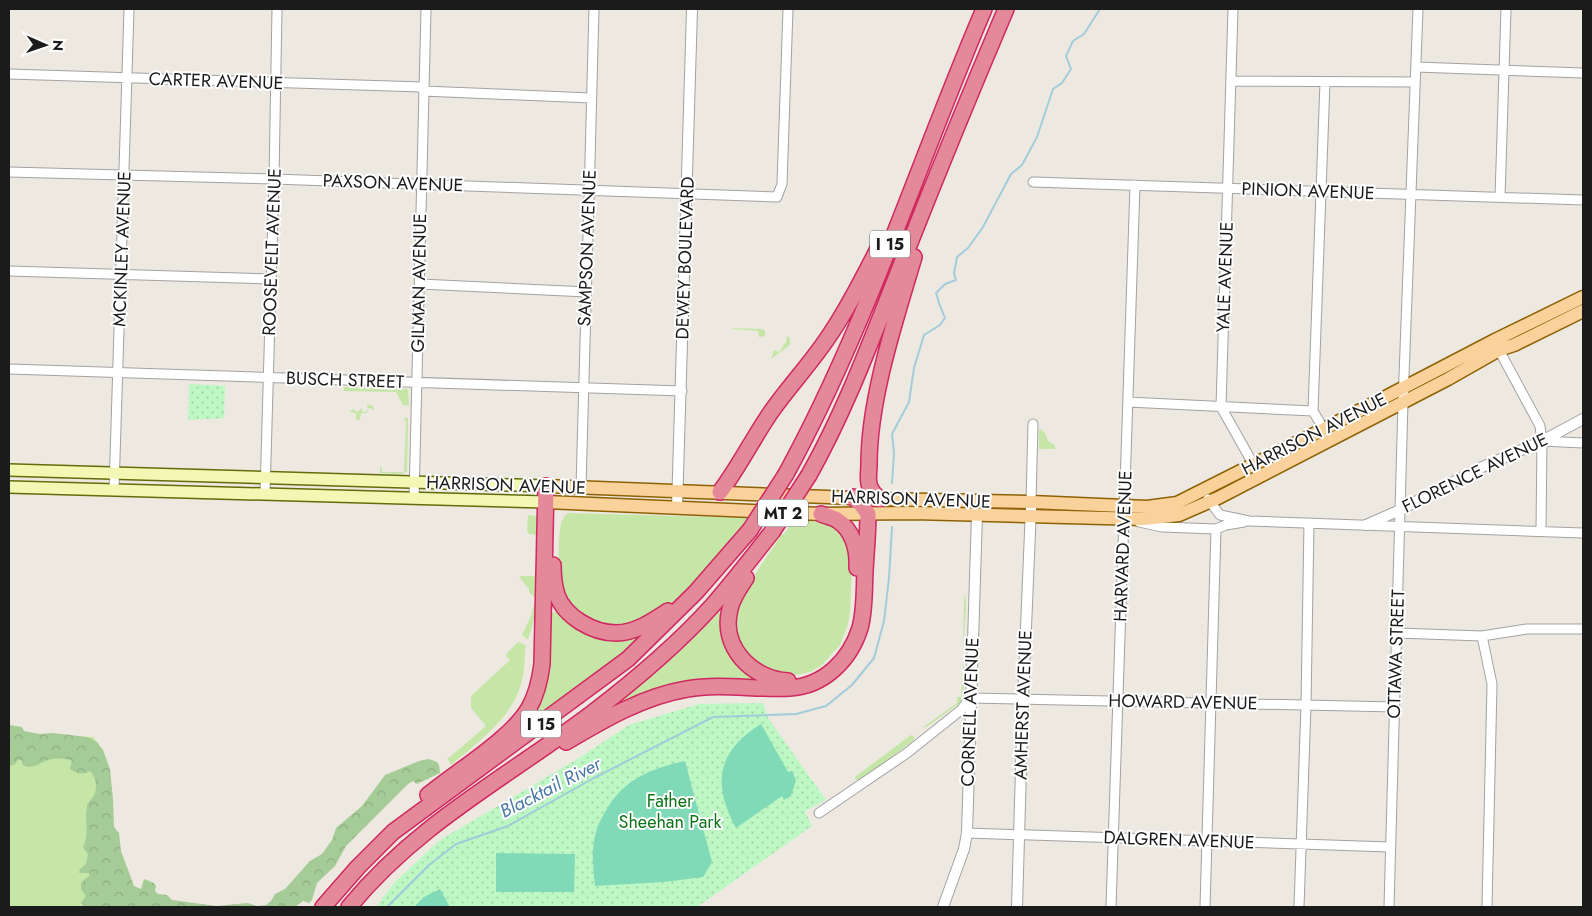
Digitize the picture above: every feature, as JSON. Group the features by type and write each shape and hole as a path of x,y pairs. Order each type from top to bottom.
{"highway":[{"name":"I 15","path":"323,907 358,866 393,832 628,660 696,592 750,530 786,474 829,390 917,179 984,9"},
{"name":"I 15","path":"349,907 362,891 413,842 463,802 520,764 631,683 668,650 712,606 772,532 810,474 833,431 959,119 1006,9"},
{"path":"880,499 870,487 869,450 872,420 882,373 916,251 936,195 959,119"},
{"path":"720,492 772,411 832,332 856,291 896,212 917,179"},
{"path":"393,832 413,807 504,736 521,718 534,698 538,688 542,664 551,486"},
{"path":"520,764 545,754 636,705 663,695 687,689 719,686 800,687 819,681 832,672 850,650 860,628 863,613 868,514 861,504 852,497"},
{"path":"550,502 554,584 558,597 564,607 577,620 604,632 616,633 631,630 648,624 696,592"},
{"path":"772,532 737,592 730,609 728,630 733,646 749,667 778,680 798,680 817,672 832,660 849,634 855,615 857,558 854,541 848,530 837,520 821,514"}],"main road":[{"name":"HARRISON AVENUE","path":"9,470 852,497 1124,512 1162,518 1179,515 1209,502 1257,470 1327,434 1403,388 1583,297"},
{"name":"HARRISON AVENUE","path":"1327,434 1403,402 1499,350 1514,345 1583,311"},
{"name":"HARRISON AVENUE","path":"1124,512 1177,503 1202,490 1257,470"},
{"name":"HARRISON AVENUE","path":"9,487 550,502 821,514 976,514 1031,508"}],"street":[{"name":"MCKINLEY AVENUE","path":"114,490 129,9"},
{"name":"ROOSEVELT AVENUE","path":"265,494 277,9"},
{"name":"GILMAN AVENUE","path":"414,498 426,9"},
{"name":"SAMPSON AVENUE","path":"581,487 582,389 587,292 594,9"},
{"name":"DEWEY BOULEVARD","path":"677,508 692,9"},
{"name":"PAXSON AVENUE","path":"9,172 274,179 777,197 782,184 788,9"},
{"name":"YALE AVENUE","path":"1221,407 1233,9"},
{"name":"OTTAWA STREET","path":"1389,907 1403,388 1418,9"},
{"path":"1500,197 1506,9"},
{"path":"1416,67 1583,73"},
{"name":"CARTER AVENUE","path":"9,74 423,89 591,98"},
{"path":"1231,81 1415,82"},
{"path":"1325,82 1313,411 1327,434"},
{"name":"PINION AVENUE","path":"1033,182 1583,200"},
{"name":"HARVARD AVENUE","path":"1111,907 1135,185"},
{"path":"9,271 270,279"},
{"path":"420,284 587,292"},
{"path":"1499,350 1540,426 1542,441 1542,532"},
{"name":"BUSCH STREET","path":"9,369 682,391"},
{"path":"1128,402 1313,411"},
{"path":"1221,407 1257,470"},
{"name":"FLORENCE AVENUE","path":"1366,525 1400,510 1480,468 1542,441 1583,419"},
{"path":"1031,508 1033,424"},
{"path":"1542,441 1583,443"},
{"path":"1202,490 1220,515 1249,521 1583,533"},
{"name":"AMHERST AVENUE","path":"1017,907 1031,508"},
{"path":"1124,512 1162,527 1216,529 1226,525 1249,521"},
{"name":"CORNELL AVENUE","path":"943,907 964,849 967,832 976,514"},
{"path":"1299,907 1306,705 1309,523"},
{"path":"1205,907 1216,529"},
{"path":"1397,633 1482,636 1527,629 1583,629"},
{"path":"1482,636 1492,684 1486,907"},
{"path":"818,813 907,753 961,710 970,698"},
{"name":"HOWARD AVENUE","path":"970,698 1395,707"},
{"name":"DALGREN AVENUE","path":"967,832 1390,847"}],"green space":[{"path":"733,328 762,329 765,331 765,336 759,337 758,331"},
{"path":"787,335 790,339 790,345 771,359 774,350 779,352 784,345 782,344 786,343"},
{"path":"189,384 225,386 224,418 188,420"},
{"path":"344,387 408,389 409,406 403,405 396,392 344,391"},
{"path":"367,404 373,406 374,410 369,408 367,413 361,413 360,420 356,420 356,413 349,412 353,409 357,412 362,408 362,412 366,412 368,409"},
{"path":"403,418 408,418 407,471 401,474 380,473 380,467 382,467 382,472 404,472 406,421"},
{"path":"1041,429 1048,441 1055,445 1055,449 1039,449 1039,430"},
{"path":"568,513 750,518 742,531 739,531 701,578 676,601 648,621 615,630 577,615 561,592 558,571 559,539 561,523"},
{"path":"528,515 537,516 539,520 538,595 534,597 520,578 518,579 521,576 536,576 537,535 529,534 527,531"},
{"path":"793,521 817,522 833,527 838,531 840,530 848,541 852,569 850,612 848,624 840,645 822,665 810,672 787,677 757,666 736,640 734,617 740,597 782,534 784,534"},
{"path":"965,594 966,607 963,656 964,597"},
{"path":"538,599 528,640 522,635 531,616 535,600"},
{"path":"725,606 755,681 625,701 624,699 627,696 678,653"},
{"path":"557,610 578,627 602,639 620,640 646,632 638,643 529,723 548,619"},
{"path":"518,642 526,645 524,672 518,693 511,706 494,728 451,765 447,758 486,726 471,708 471,696 510,660 506,656 507,653"},
{"path":"963,665 964,695 961,702 928,726 922,728 957,703 957,697 961,697"},
{"name":"Father Sheehan Park","path":"763,703 768,718 826,800 805,811 812,826 697,907 376,907 394,883 440,840 579,758 629,725 699,704"},
{"path":"761,724 788,772 792,771 796,780 791,796 784,800 782,796 736,828 728,812 724,797 723,770 727,757 735,745 746,734"},
{"path":"9,725 22,727 24,731 87,737 97,742 103,750 110,769 114,827 119,833 121,851 134,886 141,889 144,879 154,883 156,886 155,891 158,894 167,895 172,900 216,906 248,903 257,906 266,905 275,894 285,889 310,861 322,854 332,840 336,828 362,806 385,775 419,761 429,759 437,762 440,773 417,784 413,781 408,784 346,846 335,866 317,883 312,900 309,903 303,901 295,907 86,907 81,903 86,896 81,889 81,883 90,875 89,873 79,873 80,869 86,864 88,854 83,847 87,832 87,807 96,790 94,778 90,771 77,773 72,771 70,769 72,761 63,759 48,760 32,767 25,766 22,764 22,760 18,760 10,766"},
{"path":"9,733 94,737 107,773 97,907 9,907"},
{"path":"911,735 914,736 914,740 860,781 855,779 856,776"},
{"path":"685,761 712,862 703,877 664,882 595,886 594,838 598,825 611,802 628,784 648,772"},
{"path":"496,853 575,854 574,892 496,892"},
{"path":"440,889 450,907 414,907 424,897"}],"waterway":[{"path":"892,483 894,453 892,434 909,402 914,368 924,335 940,325 945,318 936,293 945,284 956,280 954,273 957,257 968,248 983,227 1011,174 1022,165 1037,137 1053,89 1062,83 1071,69 1066,56 1073,41 1084,34 1100,9"},
{"name":"Blacktail River","path":"387,907 429,865 456,844 508,826 594,778 713,717 796,714 826,706 852,685 874,658 884,621 892,527"}]}
